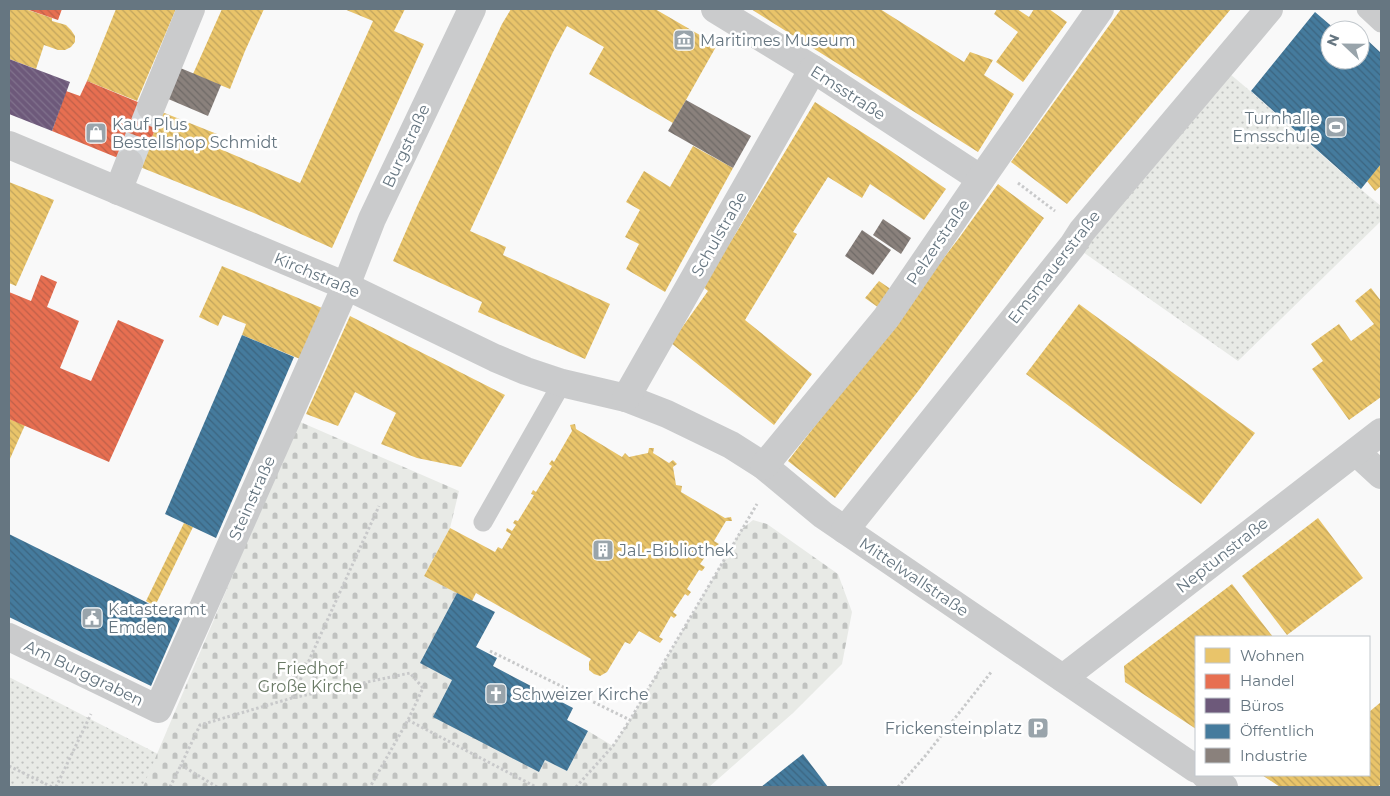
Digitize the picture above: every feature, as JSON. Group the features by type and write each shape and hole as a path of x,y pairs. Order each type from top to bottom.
{"street":[{"path":"151,107 191,9"},
{"name":"Burgstraße","path":"346,286 372,219 472,9"},
{"name":"Emsstraße","path":"715,9 986,171"},
{"name":"Pelzerstraße","path":"769,470 886,318 1100,9"},
{"name":"Emsmauerstraße","path":"845,530 1082,231 1269,9"},
{"name":"Schulstraße","path":"626,398 813,69"},
{"name":"Kirchstraße","path":"9,145 346,286 526,371 562,383 626,398"},
{"path":"118,191 129,162"},
{"name":"Steinstraße","path":"158,709 346,286"},
{"name":"Mittelwallstraße","path":"626,398 732,445 769,470 823,515 1195,768"},
{"name":"Neptunstraße","path":"1063,678 1381,432"},
{"path":"1356,452 1381,475"},
{"name":"Am Burggraben","path":"9,637 158,709"},
{"path":"1207,776 1224,787"}],"lane":[{"path":"1366,9 1381,24"},
{"path":"483,522 562,383"}],"path":[{"path":"986,171 1082,231"},
{"path":"576,787 612,746 630,720 769,470"},
{"path":"292,698 379,506"},
{"path":"898,787 926,755 1013,645"},
{"path":"490,651 630,720"},
{"path":"170,787 200,725 292,698 410,673 423,688 408,720 370,787"},
{"path":"9,766 54,787 107,684"},
{"path":"408,720 536,787"},
{"path":"181,765 218,787"}],"green space":[{"path":"1220,66 1381,206 1381,221 1238,361 1073,245"},
{"name":"Friedhof Große Kirche","path":"298,421 459,491 450,528 424,576 457,593 421,663 452,680 539,772 545,760 567,771 588,731 613,746 742,529 753,520 767,524 838,574 852,612 842,664 793,713 709,787 143,787"},
{"path":"9,677 158,754 143,787 9,787"}],"building: Wohnen":[{"path":"9,9 25,9 66,25 75,36 75,42 65,50 58,50 44,45 36,69 9,59"},
{"path":"116,9 176,9 137,101 87,81"},
{"path":"222,9 264,9 230,89 193,74"},
{"path":"344,9 405,9 394,31 424,44 332,248 254,213 140,167 162,112 217,134 213,146 300,183 373,21"},
{"path":"511,9 655,9 717,45 673,123 589,74 604,47 567,26 553,52 470,231 506,247 503,255 610,304 585,359 478,312 482,302 393,261 502,24"},
{"path":"751,9 880,9 964,62 970,52 993,60 984,75 1014,94 978,152"},
{"path":"997,9 1017,9 1029,17 1034,9 1049,9 1067,22 1023,82 996,62 1018,32 994,14"},
{"path":"1121,9 1231,9 1067,204 1011,162"},
{"path":"815,102 946,189 924,220 870,184 862,198 828,177 793,232 797,234 745,320 812,374 774,425 671,343 708,291 702,286"},
{"path":"693,146 733,168 665,292 626,269 639,244 625,237 640,210 626,202 644,171 670,187"},
{"path":"1381,164 1381,186 1375,191 1367,181"},
{"path":"9,182 54,200 16,286 9,283"},
{"path":"998,184 1044,218 919,390 835,498 788,461 959,238"},
{"path":"222,266 322,308 300,359 242,335 246,324 223,315 218,326 199,317"},
{"path":"879,281 892,290 879,308 865,298"},
{"path":"1371,288 1381,301 1381,397 1349,420 1312,369 1323,361 1311,344 1339,324 1351,341 1374,324 1355,301"},
{"path":"1079,304 1255,433 1201,504 1026,374"},
{"path":"350,316 505,395 461,467 417,458 381,444 396,413 355,392 338,426 306,414"},
{"path":"9,419 25,425 9,461"},
{"name":"JaL-Bibliothek","path":"575,424 576,429 622,457 625,453 629,457 648,453 649,448 654,448 653,453 669,463 673,460 677,464 673,467 676,485 682,486 681,492 725,518 731,517 732,521 726,521 714,541 719,544 716,548 713,546 700,564 705,567 702,571 699,570 687,589 691,592 688,596 685,594 673,612 677,615 674,618 671,616 659,637 663,639 660,643 639,631 630,644 625,642 607,672 600,676 589,670 591,659 476,593 472,601 424,576 450,528 495,552 498,547 502,549 511,534 506,531 507,528 512,531 516,525 513,523 515,520 518,521 534,495 531,494 533,490 536,492 552,466 549,464 552,460 554,462 572,431 570,425"},
{"path":"1318,518 1363,578 1287,635 1242,576"},
{"path":"184,523 193,527 155,606 146,601"},
{"path":"1232,584 1272,636 1195,636 1195,728 1125,682 1124,666"},
{"path":"1381,702 1381,784 1377,787 1280,787 1264,776 1370,776 1370,711"}],"building: Handel":[{"path":"26,9 62,9 58,20"},
{"path":"87,81 162,112 140,167 52,131 66,91 80,96"},
{"path":"41,275 57,282 47,307 79,321 60,368 91,381 118,320 164,340 109,462 9,419 9,292 31,301"}],"building: Büros":[{"path":"9,59 70,82 52,131 9,114"}],"building: Öffentlich":[{"name":"Turnhalle Emsschule","path":"1315,12 1324,20 1320,20 1320,70 1370,70 1370,43 1381,53 1381,164 1361,189 1251,91"},
{"path":"242,335 294,357 216,538 165,514"},
{"path":"9,534 180,619 151,686 9,617"},
{"name":"Schweizer Kirche","path":"457,593 495,612 476,647 497,658 493,666 573,708 567,720 588,731 567,771 545,760 539,772 433,717 452,680 420,663"},
{"path":"803,754 828,787 761,787"}],"building: Industrie":[{"path":"178,67 221,85 208,116 166,98"},
{"path":"686,100 751,136 733,168 668,131"},
{"path":"883,219 911,238 901,254 873,235"},
{"path":"862,230 891,250 873,275 845,256"}],"tunnel":[{"path":"129,163 151,107"}],"place":[{"name":"Maritimes Museum","path":"684,40"},
{"name":"Turnhalle Emsschule","path":"1336,127"},
{"name":"Kauf Plus Bestellshop Schmidt","path":"96,133"},
{"name":"JaL-Bibliothek","path":"603,550"},
{"name":"Katasteramt Emden","path":"92,618"},
{"name":"Schweizer Kirche","path":"496,694"},
{"name":"Frickensteinplatz","path":"1038,728"}]}
